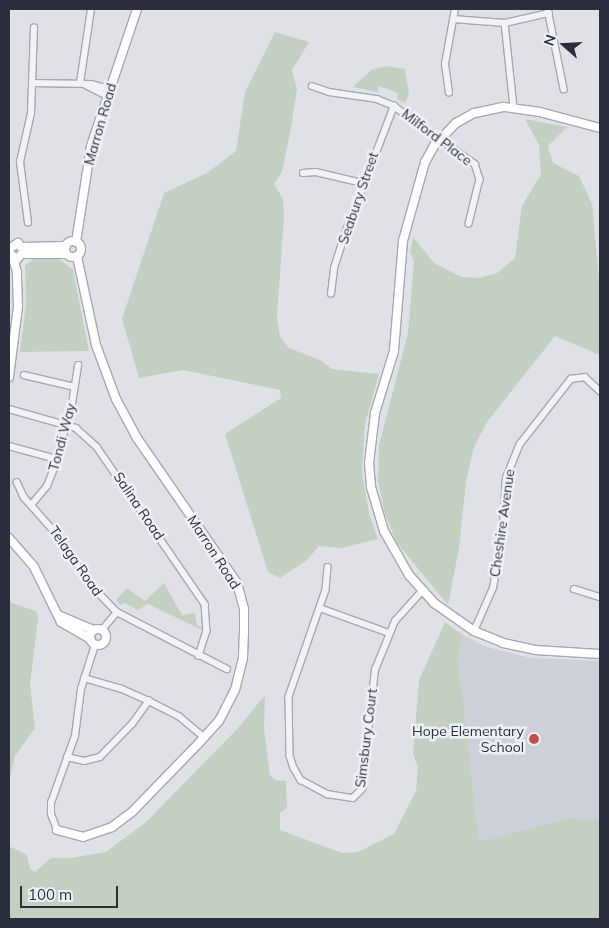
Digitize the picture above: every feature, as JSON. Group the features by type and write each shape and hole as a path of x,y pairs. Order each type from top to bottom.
{"street":[{"path":"83,84 91,9"},
{"name":"Marron Road","path":"57,830 83,837 112,827 133,811 204,737 227,708 240,675 244,634 242,594 125,418 96,345 77,256 81,250 76,242 91,146 137,9"},
{"path":"449,93 445,64 454,9"},
{"path":"453,19 505,23 548,11 564,89"},
{"path":"505,23 514,107"},
{"path":"28,223 22,162 31,113 34,28"},
{"path":"32,83 83,84 109,92"},
{"name":"Milford Place","path":"312,86 329,92 377,99 394,106 475,164 479,171 469,224"},
{"name":"Seabury Street","path":"331,294 334,268 363,183 394,106"},
{"path":"600,128 514,107 474,113 456,123 440,139 425,162 403,241 394,351 375,413 369,463 371,487 384,531 393,552 423,590 454,620 474,632 503,643 535,650 600,654"},
{"path":"304,173 316,172 363,183"},
{"path":"66,250 76,242"},
{"path":"9,377 18,307 17,272 14,253 66,250 77,256"},
{"name":"Tondi Way","path":"32,504 47,486 57,459 67,424 78,365"},
{"path":"24,375 75,387"},
{"name":"Cheshire Avenue","path":"474,632 494,588 502,538 504,492 511,462 530,429 571,379 578,376 585,377 600,391"},
{"name":"Salina Road","path":"9,409 67,424 86,433 98,447 205,604 207,631 199,656"},
{"path":"9,446 57,459"},
{"name":"Telaga Road","path":"17,482 32,504 62,540 90,584 117,612 227,670"},
{"path":"9,538 34,566 58,615 70,629 93,642 105,641 98,630 58,615"},
{"name":"Simsbury Court","path":"328,567 326,590 289,697 290,756 301,780 312,789 346,798 359,795 376,670 388,633 403,610 423,590"},
{"path":"574,589 600,597"},
{"path":"320,608 388,633"},
{"path":"57,830 51,814 51,803 74,736 84,678 93,642 98,630 117,612"},
{"path":"84,678 120,688 149,701 179,716 204,737"},
{"path":"67,757 84,761 100,757 132,724 149,701"}],"shaded area":[{"name":"Hope Elementary School","path":"463,635 487,647 531,658 600,661 600,819 568,818 479,843 458,657"}],"green space":[{"path":"275,32 309,42 292,70 297,89 291,128 282,172 274,184 283,199 284,216 277,317 280,337 289,348 320,360 332,369 379,374 365,424 362,473 369,513 378,539 341,548 319,546 307,560 280,578 268,572 225,434 281,398 280,390 183,370 139,378 122,319 164,193 207,173 236,151 245,92"},
{"path":"386,66 405,69 409,94 405,103 397,99 398,93 379,86 377,92 353,87 371,70"},
{"path":"525,119 567,127 548,146 553,163 579,176 592,204 600,291 600,355 555,336 487,422 474,447 466,481 459,548 448,605 397,543 385,514 378,481 379,445 408,333 414,260 410,252 413,237 434,263 462,277 479,278 497,273 515,258 522,206 541,174 539,145"},
{"path":"34,258 58,258 73,270 89,351 20,352 26,304 25,266"},
{"path":"164,583 182,615 195,613 197,626 202,627 202,630 148,604 138,610 125,603 120,605 116,600 127,588 145,601"},
{"path":"9,602 36,611 38,618 30,685 35,728 15,756 9,782"},
{"path":"445,622 463,635 458,657 479,842 568,818 600,819 600,919 9,919 9,846 27,855 30,869 35,872 51,858 70,858 106,852 146,822 238,728 265,695 264,729 270,775 275,780 286,781 287,808 280,813 280,830 342,853 358,852 394,834 416,791 418,767 413,754 419,680"}],"place":[{"name":"Hope Elementary School","path":"534,739"}]}
